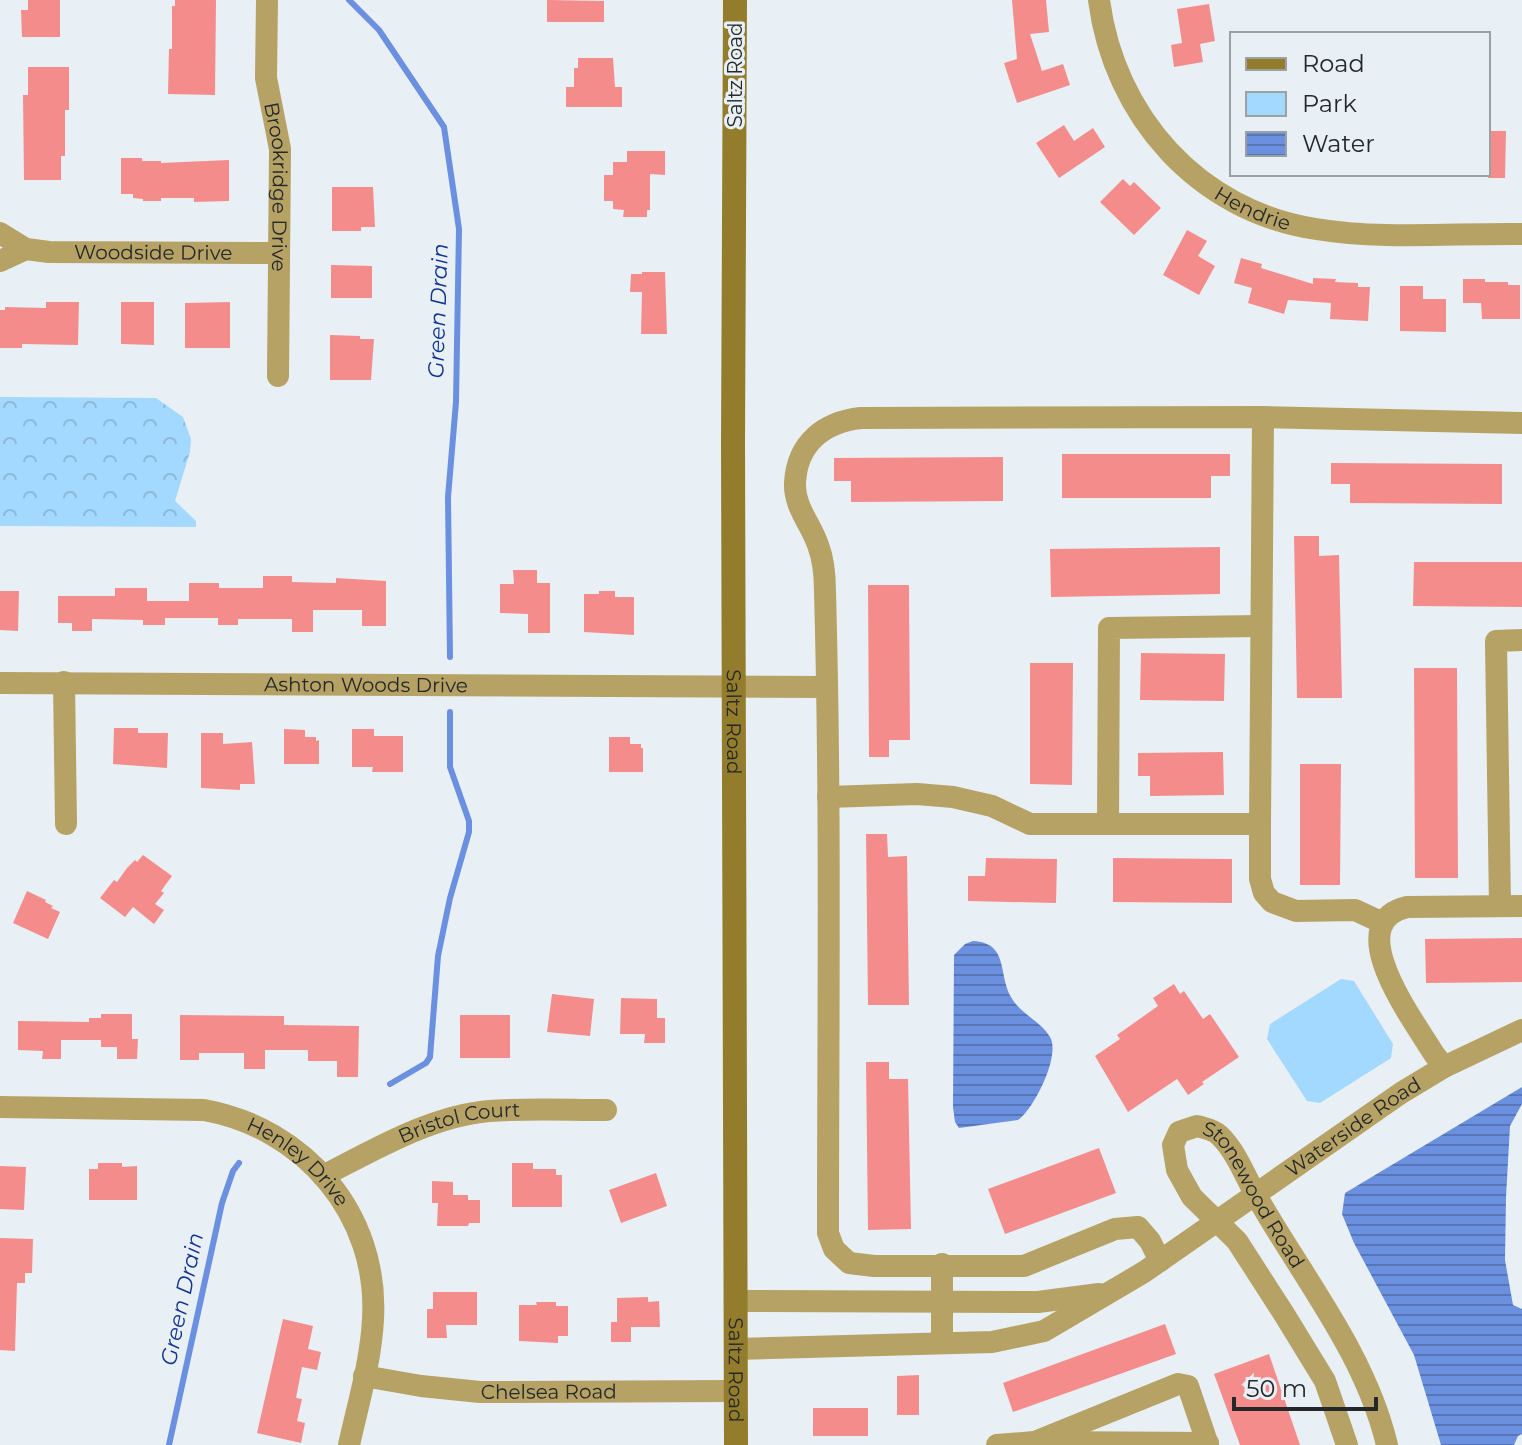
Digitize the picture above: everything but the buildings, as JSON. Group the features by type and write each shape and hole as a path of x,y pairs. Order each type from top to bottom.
{"street":[{"name":"Brookridge Drive","path":"267,0 266,78 280,149 278,376"},
{"name":"Saltz Road","path":"735,0 733,686 736,1445"},
{"name":"Hendrie","path":"1099,0 1105,36 1119,80 1151,132 1181,166 1210,188 1244,207 1281,221 1335,232 1522,234"},
{"name":"Woodside Drive","path":"0,233 26,249 49,252 279,253"},
{"name":"Woodside Drive","path":"0,261 26,249"},
{"path":"1263,417 1260,879 1264,893 1272,902 1296,911 1355,910 1383,923"},
{"path":"1160,1261 1150,1241 1138,1227 1115,1229 1024,1266 874,1266 849,1263 834,1249 828,1233 825,587 818,545 801,511 795,484 801,456 817,434 840,420 861,418 1263,417 1522,423"},
{"path":"1108,824 1109,628 1261,626"},
{"path":"1444,1067 1384,967 1379,941 1383,923 1392,911 1407,907 1511,906 1496,641 1522,640"},
{"path":"64,682 66,824"},
{"name":"Ashton Woods Drive","path":"0,683 827,687"},
{"path":"828,797 917,794 953,797 992,806 1030,824 1260,824"},
{"name":"Waterside Road","path":"736,1349 992,1342 1044,1331 1160,1261 1341,1133 1444,1067 1522,1030"},
{"name":"Henley Drive","path":"0,1107 184,1109 223,1114 247,1121 282,1140 323,1176 352,1218 370,1267 373,1319 349,1445"},
{"name":"Bristol Court","path":"323,1176 401,1137 461,1117 487,1111 606,1110"},
{"name":"Stonewood Road","path":"1347,1445 1325,1381 1237,1241 1192,1197 1177,1170 1173,1145 1179,1132 1197,1126 1218,1133 1239,1162 1256,1196 1321,1300 1360,1370 1382,1423 1387,1445"},
{"path":"942,1264 942,1343"},
{"name":"Waterside Road","path":"735,1301 1038,1302 1112,1292"},
{"name":"Chelsea Road","path":"364,1376 480,1392 736,1391"},
{"path":"997,1445 1035,1442 1208,1444 1188,1386 1178,1384 1035,1442"}],"green space":[{"path":"0,397 156,398 183,417 191,439 175,501 196,521 196,527 0,526"},
{"path":"1341,979 1354,981 1393,1044 1391,1058 1320,1103 1307,1101 1267,1039 1270,1024"}],"water":[{"path":"973,941 992,947 997,954 1011,997 1046,1031 1052,1045 1052,1056 1038,1094 1018,1120 959,1128 953,1107 954,955"},
{"path":"1522,1087 1522,1104 1510,1126 1505,1260 1513,1305 1522,1309 1522,1434 1514,1445 1441,1445 1414,1355 1354,1243 1342,1214 1345,1193"}],"waterway":[{"name":"Green Drain","path":"349,0 379,30 444,127 459,229 456,402 448,497 450,657"},
{"name":"Green Drain","path":"390,1084 426,1063 430,1057 438,956 450,898 469,832 469,821 450,767 450,712"},
{"name":"Green Drain","path":"169,1445 222,1203 239,1163"}]}
